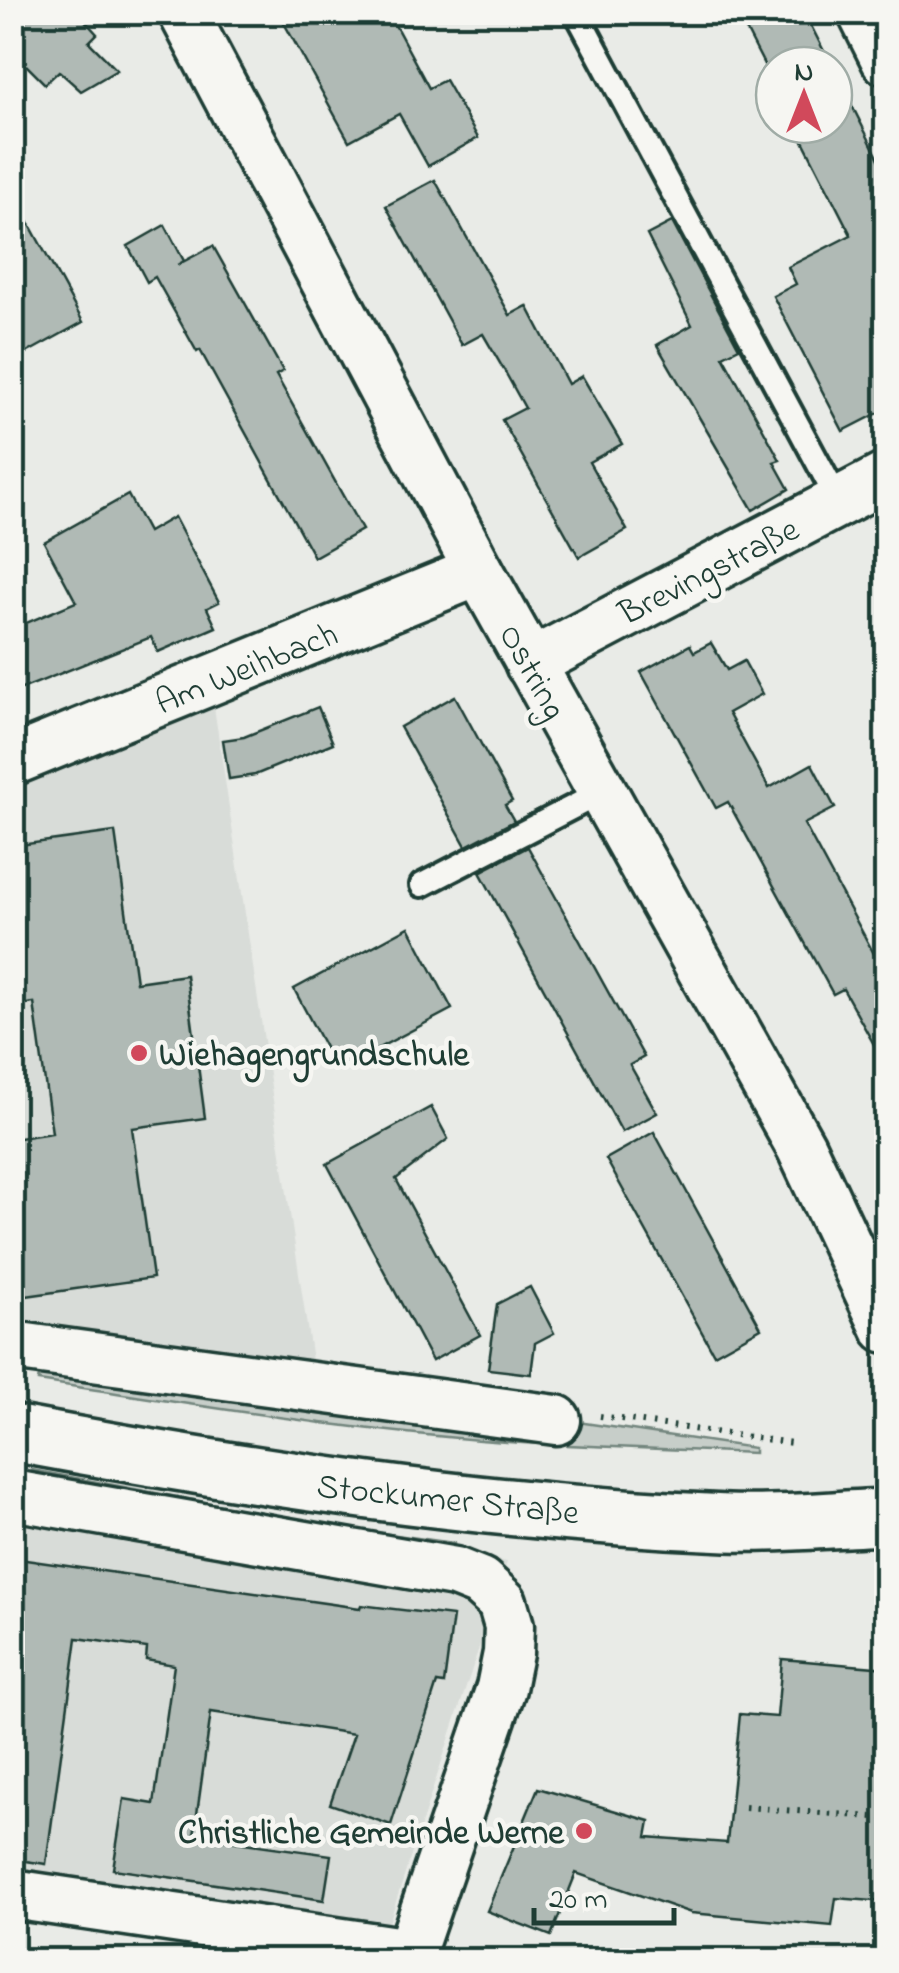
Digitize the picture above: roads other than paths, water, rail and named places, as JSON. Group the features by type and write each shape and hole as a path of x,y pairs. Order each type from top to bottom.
{"main road":[{"name":"Stockumer Straße","path":"12,1434 340,1489 500,1507 731,1523 886,1517"}],"street":[{"name":"Ostring","path":"182,12 479,571 801,1148 886,1328"},
{"path":"862,12 886,60"},
{"name":"Brevingstraße","path":"530,664 886,476"},
{"name":"Am Weihbach","path":"12,761 479,571"},
{"path":"12,1346 556,1420"},
{"name":"Stockumer Straße","path":"12,1495 455,1572 480,1582 502,1602 509,1626 501,1688 409,1957"},
{"path":"12,1894 409,1957"}],"lane":[{"path":"576,12 839,502"},
{"path":"422,885 602,792"}],"place":[{"name":"Wiehagengrundschule","path":"139,1053"},
{"name":"Christliche Gemeinde Werne","path":"584,1831"}]}
